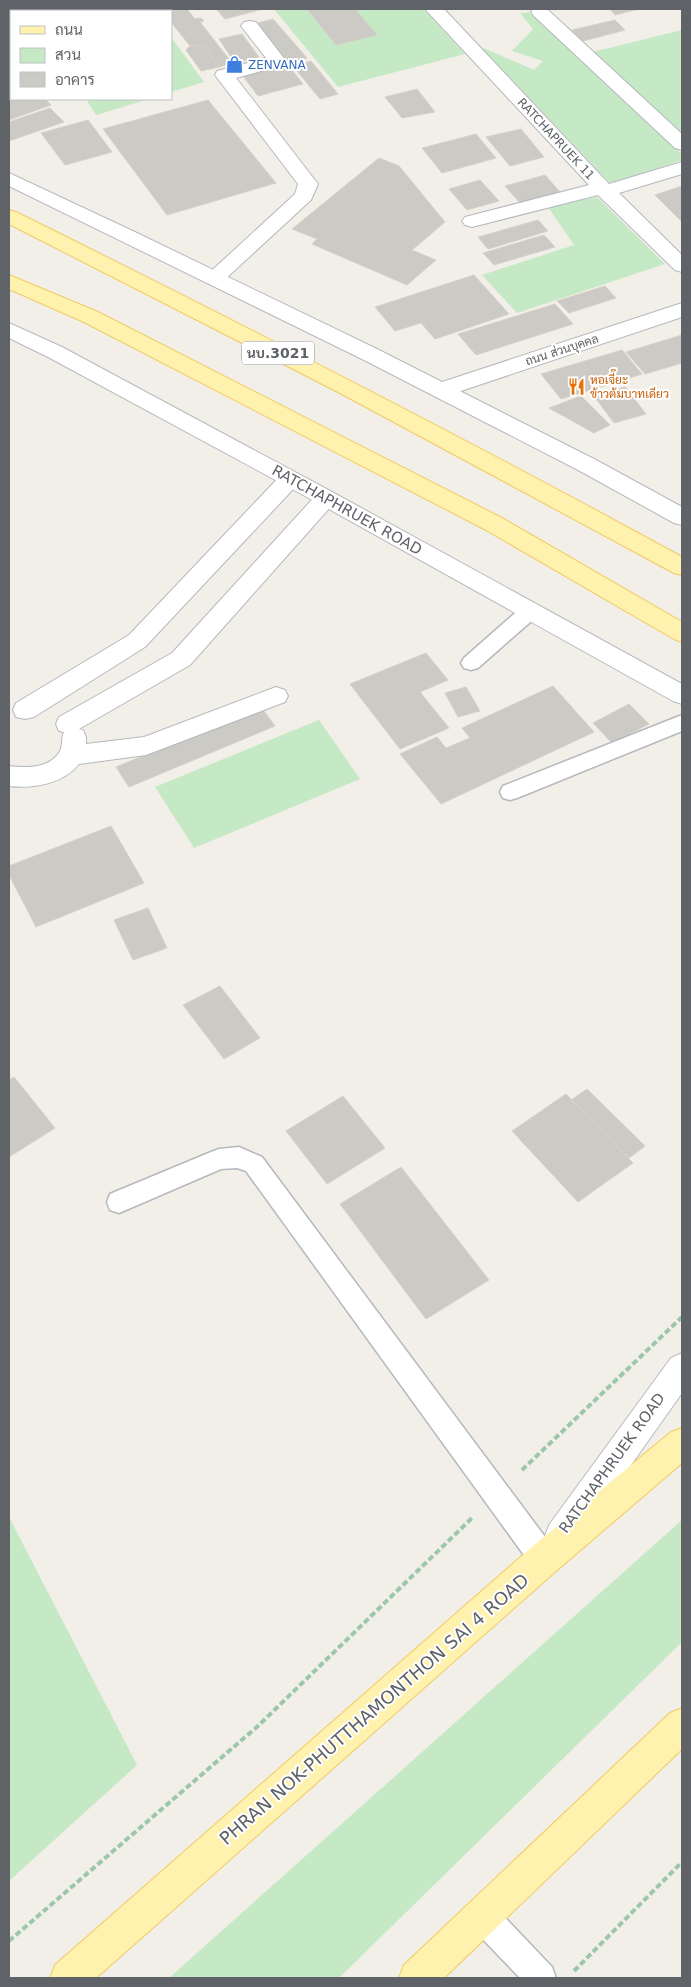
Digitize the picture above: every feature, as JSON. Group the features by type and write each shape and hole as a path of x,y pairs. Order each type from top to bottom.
{"main road":[{"name":"นบ.3021","path":"9,216 138,280 547,492 682,567"},
{"path":"9,281 91,317 494,524 682,633"},
{"name":"PHRAN NOK-PHUTTHAMONTHON SAI 4 ROAD","path":"68,1978 544,1559 682,1443"},
{"path":"416,1978 682,1725"}],"street":[{"name":"RATCHAPRUEK 11","path":"434,9 603,189 682,266"},
{"path":"540,12 682,144"},
{"path":"215,278 304,196 308,184 224,75 277,61 250,26"},
{"path":"472,221 682,168"},
{"name":"นบ.3021","path":"9,179 442,390 646,496 682,517"},
{"name":"ถนน ส่วนบุคคล","path":"442,390 682,310"},
{"name":"RATCHAPHRUEK ROAD","path":"9,330 54,352 326,498 682,695"},
{"path":"17,713 137,641 290,479"},
{"path":"68,724 181,659 326,498"},
{"path":"71,755 146,746 276,696"},
{"path":"9,776 33,778 45,775 65,763 71,755 75,744 74,732 61,717 50,712 17,713"},
{"name":"RATCHAPHRUEK ROAD","path":"544,1559 682,1368"}],"lane":[{"path":"471,663 529,612"},
{"path":"510,792 682,723"},
{"path":"120,1202 219,1159 239,1157 254,1164 544,1559"},
{"path":"482,1916 541,1978"}],"path":[{"path":"9,1941 258,1726 682,1317"},
{"path":"567,1978 682,1862"}],"green space":[{"path":"28,9 152,10 29,10"},
{"path":"274,9 423,9 465,54 338,87"},
{"path":"540,12 682,154 682,160 611,184 481,47 534,70 543,61 512,51 533,29 520,13"},
{"path":"682,30 682,131 679,132 593,52"},
{"path":"172,38 204,82 172,92"},
{"path":"87,100 146,100 96,115"},
{"path":"597,197 665,264 517,313 482,275 574,245 548,207"},
{"path":"319,720 360,779 194,848 155,787"},
{"path":"9,1517 137,1765 9,1881"},
{"path":"682,1520 682,1642 339,1978 169,1978"}],"building":[{"path":"187,9 195,19 201,18 204,21 200,22 232,63 219,67 203,45 190,46 172,23 172,10 162,10"},
{"path":"216,9 263,9 225,19"},
{"path":"307,9 355,9 377,35 336,45"},
{"path":"610,9 639,9 615,15"},
{"path":"273,19 307,58 288,64 254,24"},
{"path":"615,20 625,30 583,41 572,30"},
{"path":"242,34 259,57 235,63 219,39"},
{"path":"203,45 219,67 201,71 186,50 190,46"},
{"path":"311,61 338,94 320,99 293,66"},
{"path":"9,63 10,100 46,100 51,105 9,120"},
{"path":"288,65 303,84 258,96 243,76"},
{"path":"417,89 435,112 402,118 385,97"},
{"path":"208,100 276,183 167,215 103,129"},
{"path":"50,108 64,122 9,141 9,122"},
{"path":"88,120 112,152 65,165 41,133"},
{"path":"521,129 544,157 510,166 486,137"},
{"path":"476,134 496,158 442,173 422,148"},
{"path":"379,158 399,166 445,222 412,250 436,260 407,285 312,244 317,239 292,229"},
{"path":"545,175 561,193 521,204 505,186"},
{"path":"480,180 499,201 467,210 449,189"},
{"path":"682,186 682,222 655,195"},
{"path":"538,220 548,231 488,249 478,237"},
{"path":"544,235 555,247 494,265 483,253"},
{"path":"474,275 509,314 435,339 421,323 395,331 375,307"},
{"path":"605,286 616,298 569,313 557,301"},
{"path":"555,304 573,324 476,355 458,334"},
{"path":"682,335 682,363 645,374 626,352"},
{"name":"หอเจี๊ยะ ข้าวต้มบาทเดียว","path":"622,350 642,374 561,399 541,374"},
{"path":"625,387 646,414 614,423 594,396"},
{"path":"581,396 610,425 594,433 549,408"},
{"path":"426,653 448,680 420,692 449,728 400,749 350,684"},
{"path":"553,686 594,732 441,804 400,754 437,737 446,748 470,738 462,728"},
{"path":"466,687 480,711 458,717 445,693"},
{"path":"629,704 649,724 612,743 593,723"},
{"path":"261,707 275,726 129,787 116,767"},
{"path":"111,826 144,883 36,927 9,875 9,866"},
{"path":"148,908 167,948 133,960 114,920"},
{"path":"220,986 260,1038 224,1059 183,1005"},
{"path":"14,1077 55,1128 9,1157 9,1080"},
{"path":"587,1089 645,1146 629,1158 571,1100"},
{"path":"566,1094 633,1163 578,1202 512,1131"},
{"path":"343,1096 385,1148 327,1184 286,1131"},
{"path":"401,1167 489,1280 426,1319 340,1204"}],"place":[{"name":"ZENVANA","path":"234,65"},
{"name":"หอเจี๊ยะ ข้าวต้มบาทเดียว","path":"576,387"}]}
